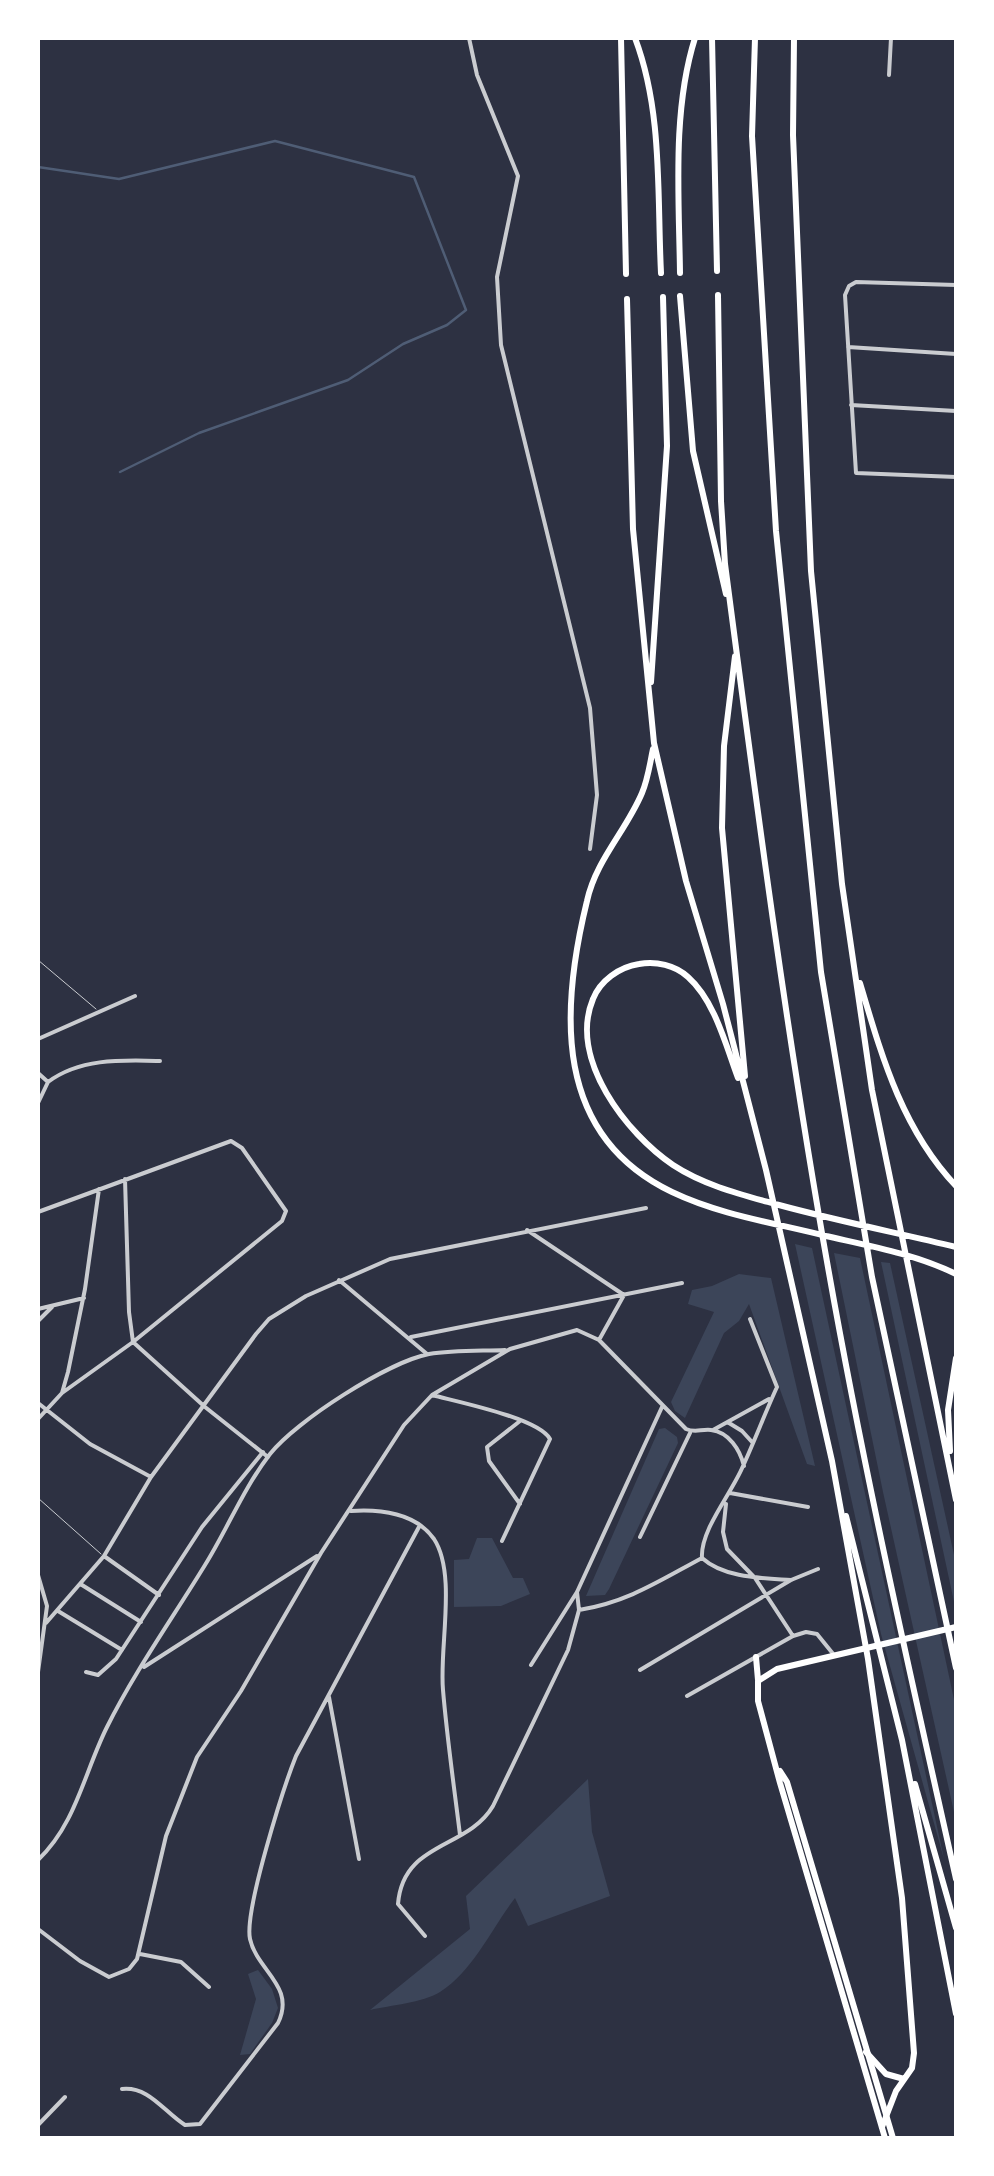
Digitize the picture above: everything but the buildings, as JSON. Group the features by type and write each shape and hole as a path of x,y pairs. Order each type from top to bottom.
{"main road":[{"path":"621,38 626,274"},
{"path":"635,38 648,72 654,109 661,273"},
{"path":"680,273 682,109 685,70 695,38"},
{"path":"712,38 717,272"},
{"path":"755,38 752,136 776,531 822,972 872,1276 956,1668"},
{"path":"794,38 793,135 810,552 826,742 872,1090 956,1496"},
{"path":"718,295 721,500 736,646 813,1178 829,1276 904,1644 956,1879"},
{"path":"680,296 693,451 735,634"},
{"path":"650,704 667,446 663,297"},
{"path":"627,298 634,530 654,743 686,881 766,1170 832,1461 902,1740 956,1928"},
{"path":"736,646 724,746 722,828 748,1102"},
{"path":"654,743 642,792 595,874 582,924 569,1022 573,1068 590,1116 626,1161 648,1178 692,1201 916,1258 956,1274"},
{"path":"852,958 904,1112 926,1150 956,1186"},
{"path":"748,1102 708,1003 686,974 658,963 643,963 603,982 594,994 586,1023 598,1077 628,1126 660,1155 698,1178 748,1196 956,1248"},
{"path":"956,1358 948,1428 956,1496"},
{"path":"832,1461 868,1659 902,1898 914,2053 912,2068 882,2127"},
{"path":"758,1682 777,1668 956,1627"},
{"path":"756,1657 777,1668"},
{"path":"756,1657 760,1710 885,2138"},
{"path":"902,1740 956,2014"},
{"path":"777,1765 787,1782 893,2138"},
{"path":"866,2052 886,2074 904,2079"}],"street":[{"path":"468,38 477,76 518,176 497,276 501,345 590,708 597,795 590,849"},
{"path":"889,75 891,38"},
{"path":"956,285 856,282 849,286 845,296 856,472 956,477"},
{"path":"848,348 956,354"},
{"path":"852,405 956,410"},
{"path":"38,1038 135,996"},
{"path":"38,1104 48,1082 60,1073 95,1063 160,1061"},
{"path":"38,1073 48,1082"},
{"path":"38,1212 231,1140 238,1143 286,1215 134,1342 62,1393 38,1419"},
{"path":"125,1179 129,1312 134,1342 204,1407 268,1456"},
{"path":"62,1393 84,1298 100,1189"},
{"path":"46,1623 104,1556 152,1477 269,1320 339,1280 390,1259 646,1208"},
{"path":"527,1230 624,1295"},
{"path":"339,1280 428,1354"},
{"path":"412,1337 682,1283"},
{"path":"598,1340 624,1295"},
{"path":"38,1309 84,1298"},
{"path":"38,1321 52,1306"},
{"path":"702,1558 704,1539 744,1466 777,1387 750,1320"},
{"path":"38,1929 80,1962 109,1976 129,1968 140,1954 154,1881 188,1776 321,1553 404,1425 432,1395 510,1350 577,1330 598,1340 691,1432 713,1430 769,1399"},
{"path":"38,1860 67,1825 96,1748 120,1699 268,1456 294,1428 394,1368 428,1354 510,1350"},
{"path":"432,1395 520,1421 545,1431 550,1439 502,1541"},
{"path":"38,1403 90,1444 152,1477"},
{"path":"531,1665 577,1592 662,1407"},
{"path":"520,1421 487,1447 490,1461 520,1504"},
{"path":"728,1423 752,1442"},
{"path":"713,1430 735,1444 744,1466"},
{"path":"640,1536 691,1432"},
{"path":"86,1672 103,1672 122,1650 219,1504 262,1452"},
{"path":"730,1493 808,1507"},
{"path":"726,1502 724,1540 732,1555 755,1578 792,1636"},
{"path":"219,1504 231,1512"},
{"path":"351,1510 379,1509 420,1525 432,1537 442,1562 443,1690 460,1834"},
{"path":"122,2089 144,2092 185,2126 200,2124 278,2022 283,2012 281,1991 253,1946 250,1925 288,1777 420,1525"},
{"path":"140,1670 321,1553"},
{"path":"104,1556 159,1594"},
{"path":"579,1610 631,1597 702,1558"},
{"path":"702,1558 714,1568 755,1578 791,1580"},
{"path":"640,1670 791,1580 818,1569"},
{"path":"38,1575 46,1595 38,1672"},
{"path":"82,1584 141,1622"},
{"path":"425,1936 402,1914 398,1904 405,1876 421,1858 484,1820 493,1806 568,1650 579,1610 577,1592"},
{"path":"58,1610 122,1650"},
{"path":"687,1696 792,1636 806,1632 817,1634 834,1655"},
{"path":"329,1697 360,1859"},
{"path":"140,1954 182,1962 210,1988"},
{"path":"38,2125 65,2097"}],"lane":[{"path":"38,960 98,1011"},
{"path":"38,1498 104,1556"}],"shaded area":[{"path":"795,1244 812,1248 944,1859 881,1634"},
{"path":"834,1253 860,1258 956,1709 956,1821 883,1492"},
{"path":"881,1262 890,1263 956,1564 956,1611"},
{"path":"739,1274 771,1278 815,1466 807,1464 749,1304 739,1321 724,1333 685,1418 671,1402 714,1312 688,1304 692,1290"},
{"path":"665,1428 677,1437 678,1443 609,1589 605,1595 586,1596 659,1429"},
{"path":"477,1538 492,1538 513,1578 523,1578 530,1594 501,1606 454,1607 454,1560 469,1559"},
{"path":"588,1779 592,1832 610,1896 528,1926 515,1898 452,1983 424,1999 370,2010 470,1929 466,1896"},
{"path":"258,1970 272,1989 278,2008 250,2054 240,2055 256,1999 248,1974"}],"waterway":[{"path":"38,167 119,179 275,141 414,177 466,310 447,325 403,344 348,380 199,433 120,472"}]}
